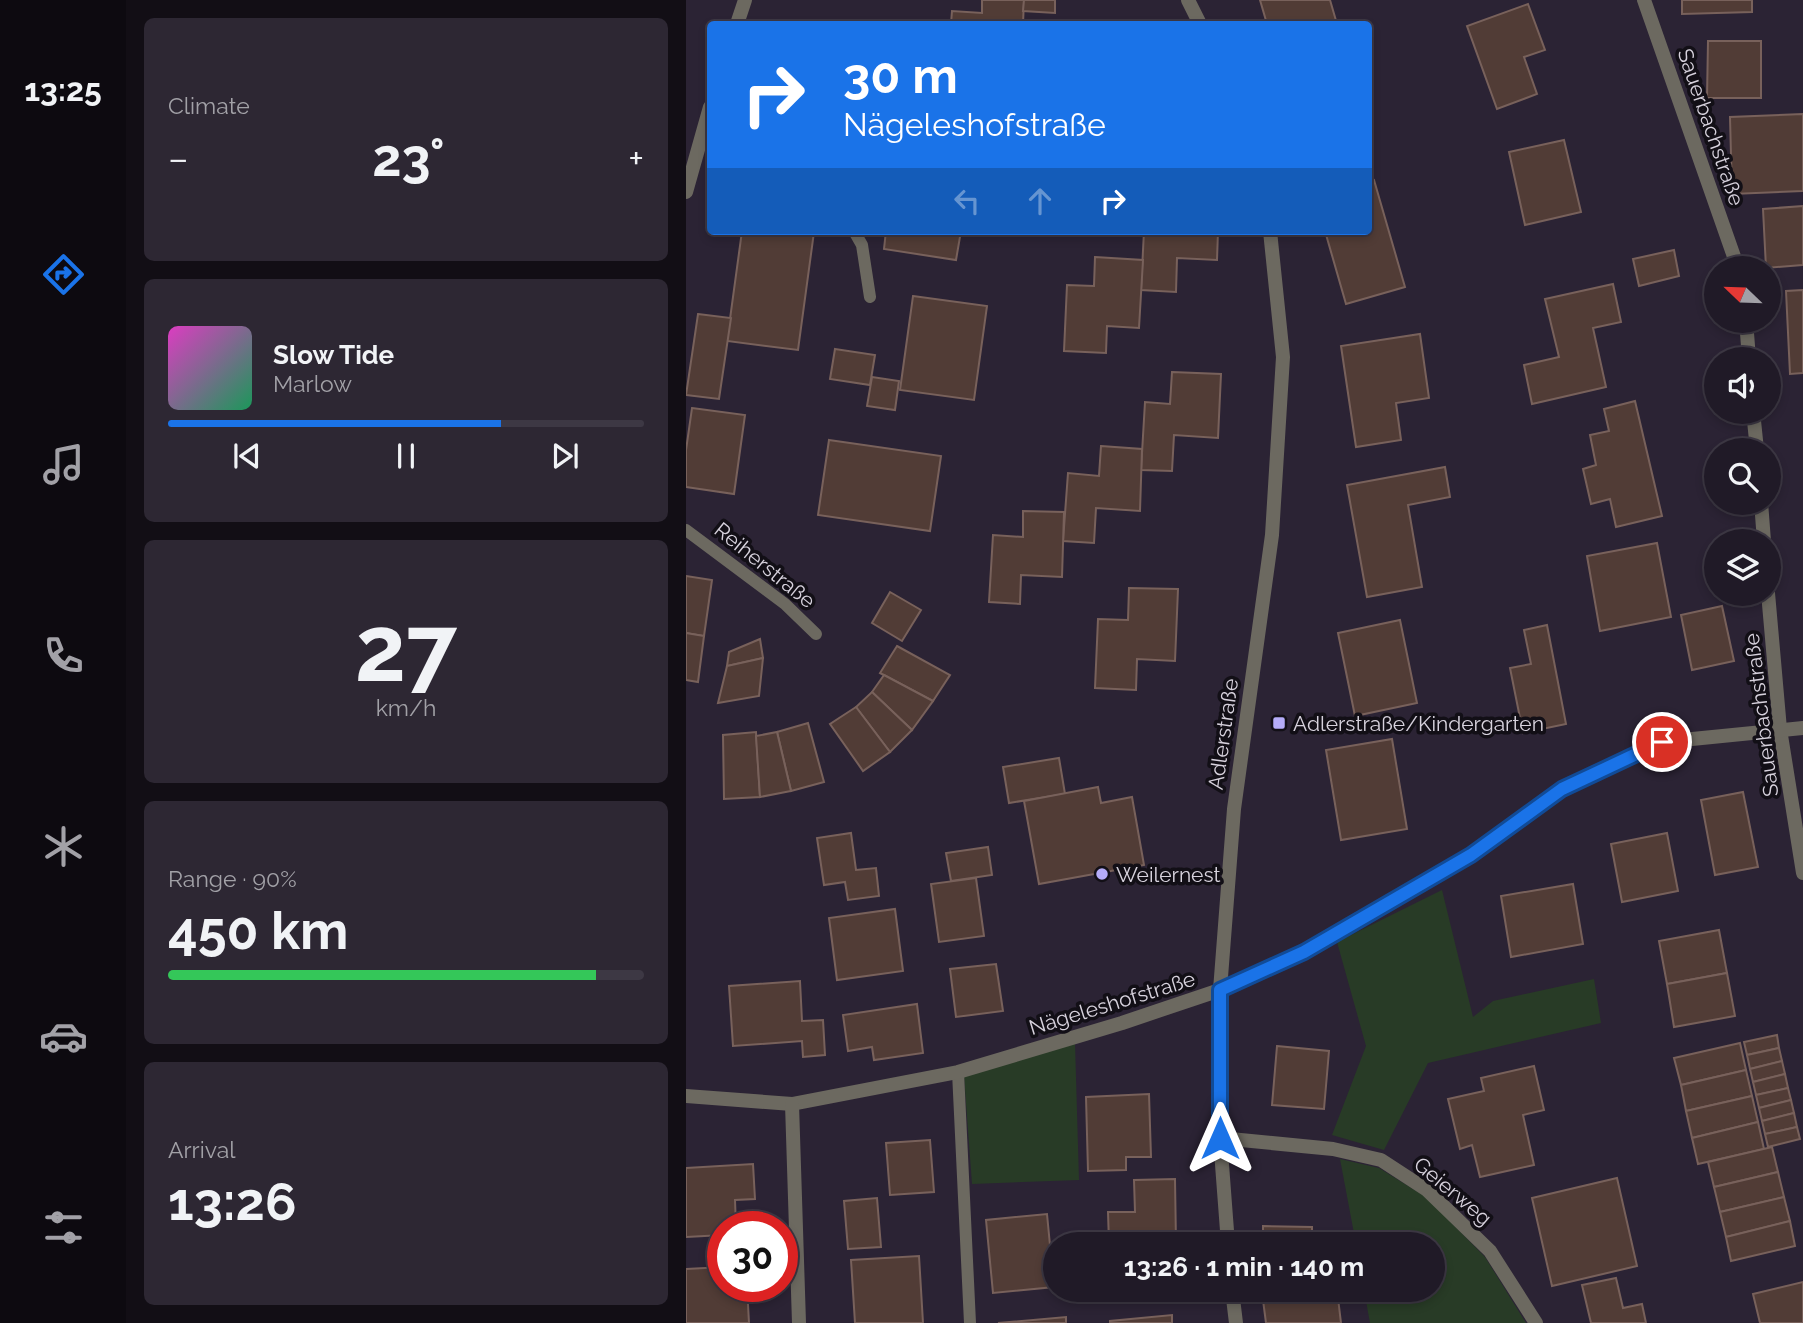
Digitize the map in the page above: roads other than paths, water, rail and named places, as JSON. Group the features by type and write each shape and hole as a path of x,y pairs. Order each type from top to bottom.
{"street":[{"path":"738,21 745,0"},
{"path":"1188,0 1198,21"},
{"name":"Sauerbachstraße","path":"1644,0 1734,256"},
{"path":"686,192 707,118"},
{"name":"Adlerstraße","path":"1227,1232 1220,1138 1220,990 1234,809 1272,535 1283,357 1270,235"},
{"name":"Sauerbachstraße","path":"1770,606 1780,729 1803,873"},
{"name":"Nägeleshofstraße","path":"686,1096 792,1104 958,1072 1220,990 1304,952 1447,869 1562,789 1662,742 1803,728"},
{"path":"792,1104 799,1323"},
{"name":"Geierweg","path":"1220,1138 1333,1149 1381,1160 1427,1190 1490,1251 1536,1323"},
{"path":"1233,1302 1236,1323"}],"lane":[{"path":"856,235 862,245 870,298"},
{"name":"Reiherstraße","path":"686,530 785,604 816,634"},
{"path":"958,1072 970,1323"}],"place":[{"name":"Adlerstraße/Kindergarten","path":"1279,723"},
{"name":"Weilernest","path":"1102,874"}]}
